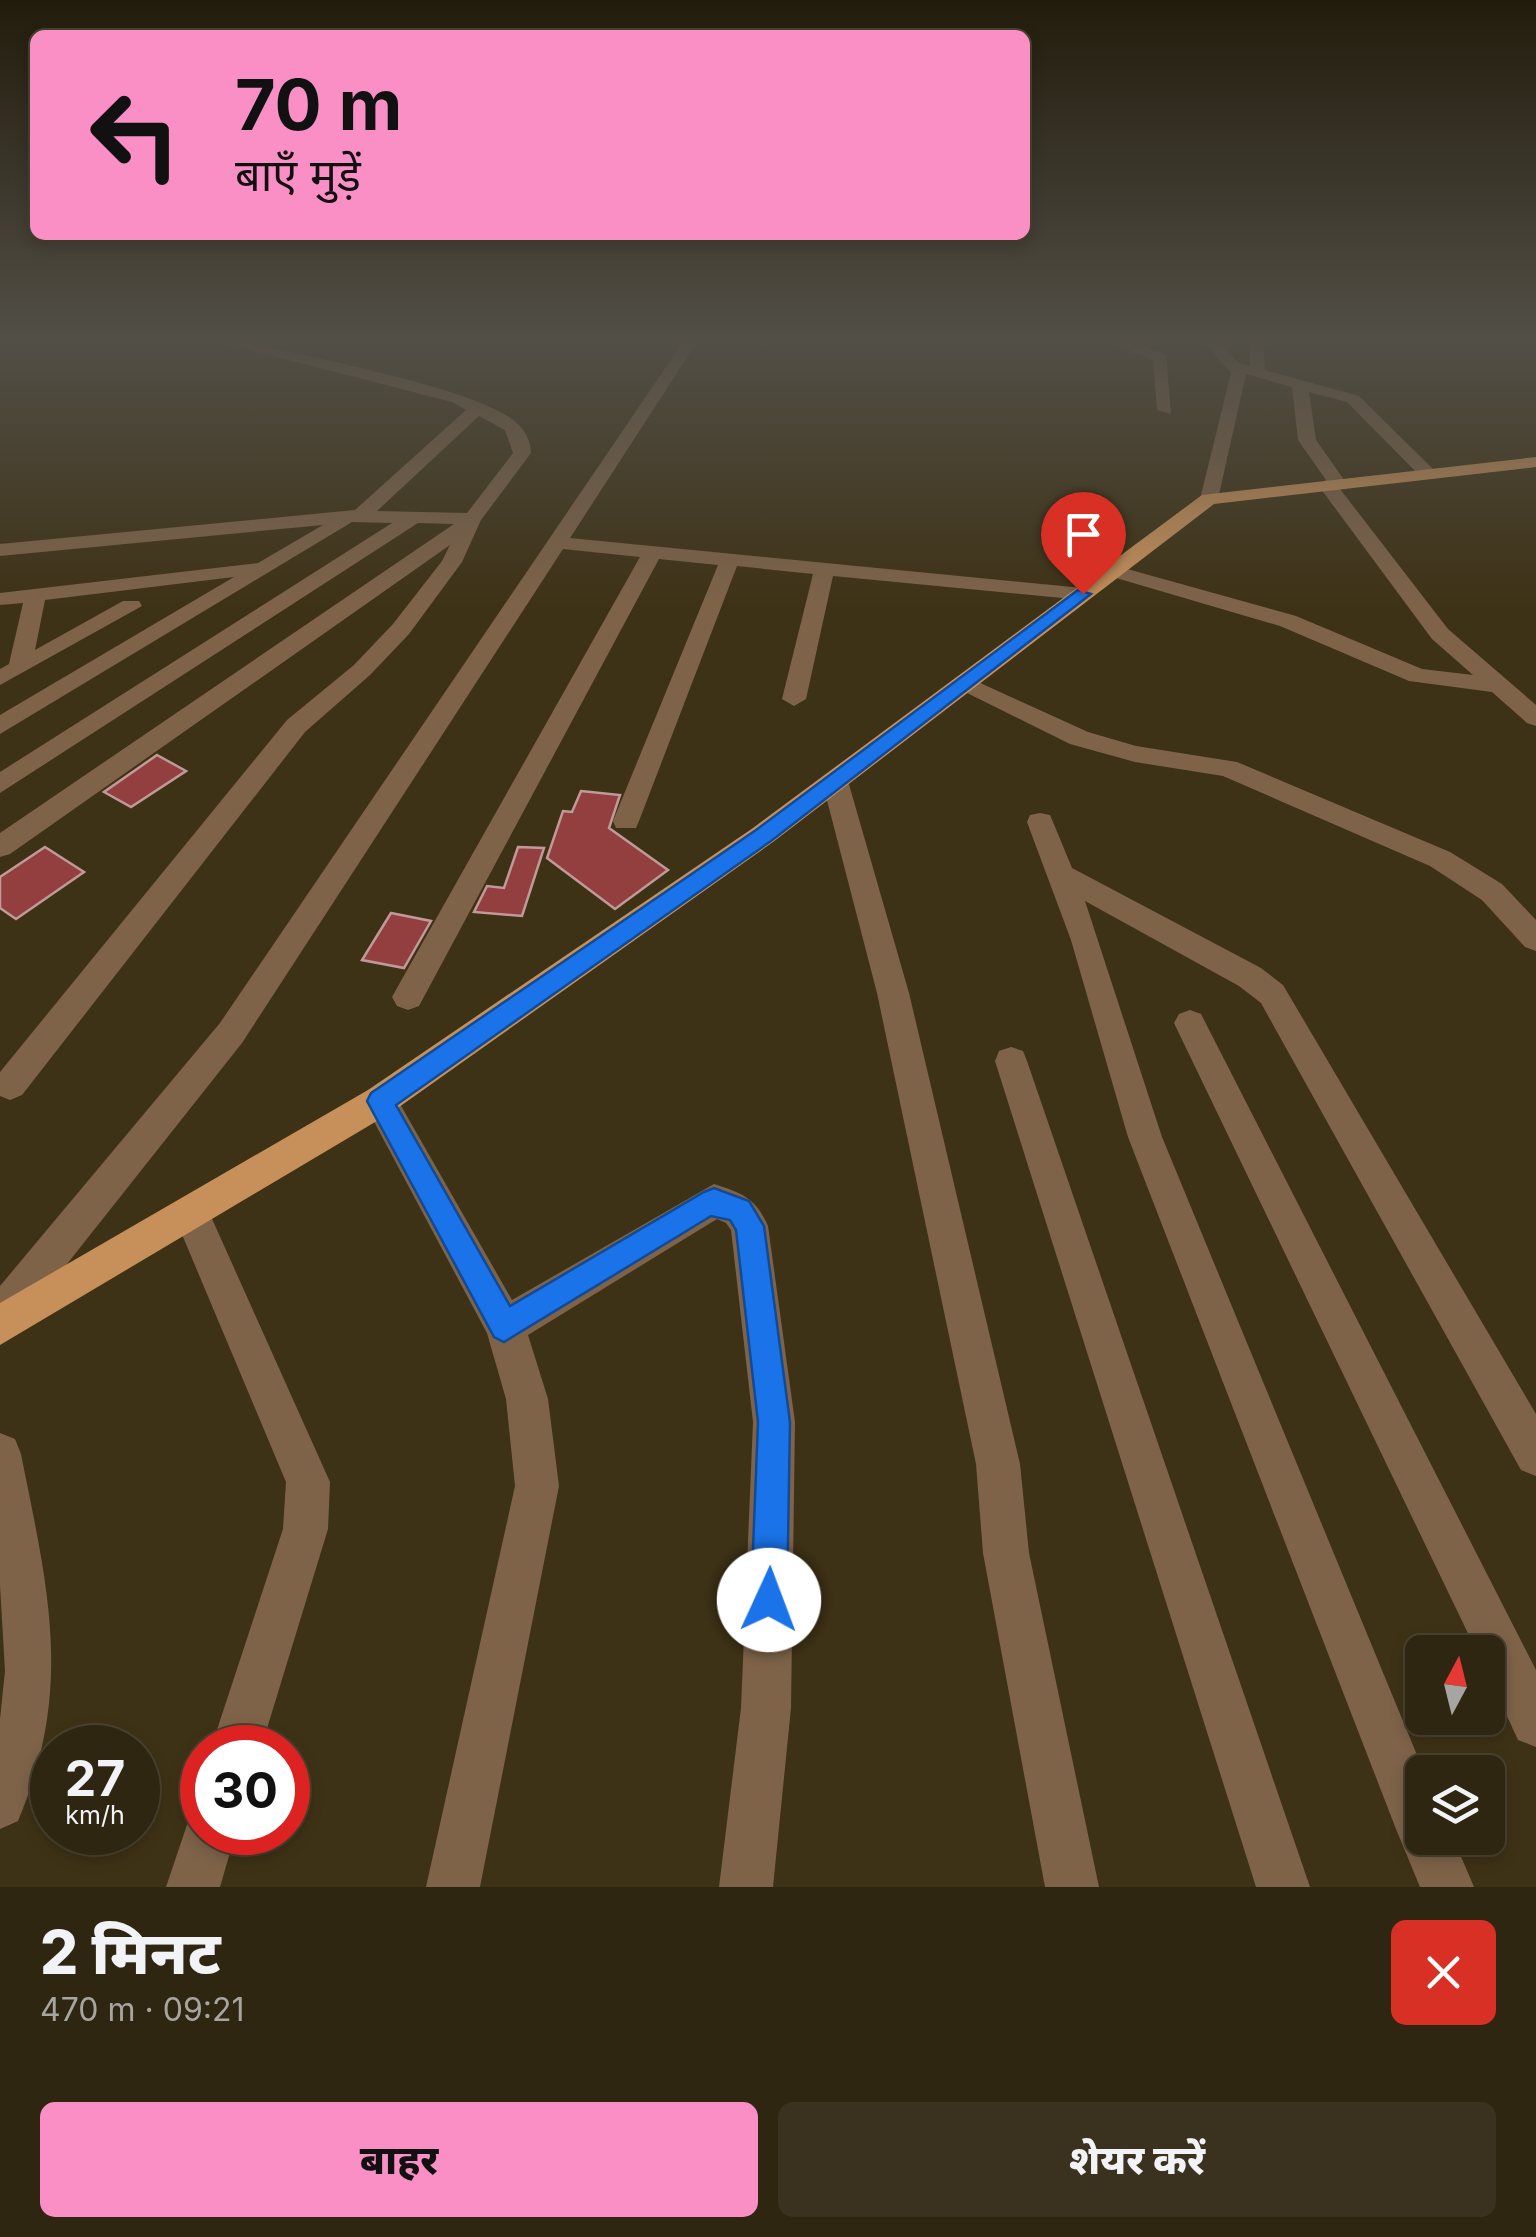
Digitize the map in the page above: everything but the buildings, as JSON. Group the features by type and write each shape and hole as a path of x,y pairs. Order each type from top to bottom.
{"main road":[{"path":"0,1325 380,1101 764,836 1209,499 1536,462"}],"street":[{"path":"0,726 265,566 356,516 453,430"},
{"path":"10,1084 296,726 362,670 401,628 452,562 472,519 517,462 522,444 514,430"},
{"path":"0,1317 231,1032 632,430"},
{"path":"1209,499 1226,430"},
{"path":"1306,430 1307,440 1332,485 1440,634 1536,718"},
{"path":"1383,430 1428,474"},
{"path":"0,550 356,516 472,519"},
{"path":"0,784 416,516"},
{"path":"0,847 472,519"},
{"path":"559,542 1083,594"},
{"path":"408,997 653,552"},
{"path":"626,821 730,559"},
{"path":"0,599 265,566"},
{"path":"794,698 824,568"},
{"path":"1113,571 1288,621 1417,676 1498,686"},
{"path":"10,673 35,595"},
{"path":"10,673 131,606"},
{"path":"966,683 1078,738 1135,754 1228,768 1440,859 1492,892 1536,939"},
{"path":"0,736 46,755"},
{"path":"835,781 892,993 998,1464 1006,1553 1072,1887"},
{"path":"1040,822 1064,876 1146,1137 1405,1788"},
{"path":"1064,876 1250,977 1272,994 1536,1455"},
{"path":"1190,1022 1536,1722"},
{"path":"1011,1061 1283,1887"},
{"path":"380,1101 504,1326 527,1399 538,1486 453,1887"},
{"path":"504,1326 714,1202 739,1210 750,1226 774,1422 766,1708 746,1887"},
{"path":"191,1213 308,1482 312,1506 243,1725"},
{"path":"0,1454 32,1657 30,1701 22,1741 0,1802"},
{"path":"193,1887 203,1855"},
{"path":"1433,1855 1446,1887"}],"route":[{"path":"769,1600 774,1422 750,1226 739,1210 714,1202 702,1207 504,1326 380,1101 764,836 1083,594"}]}
